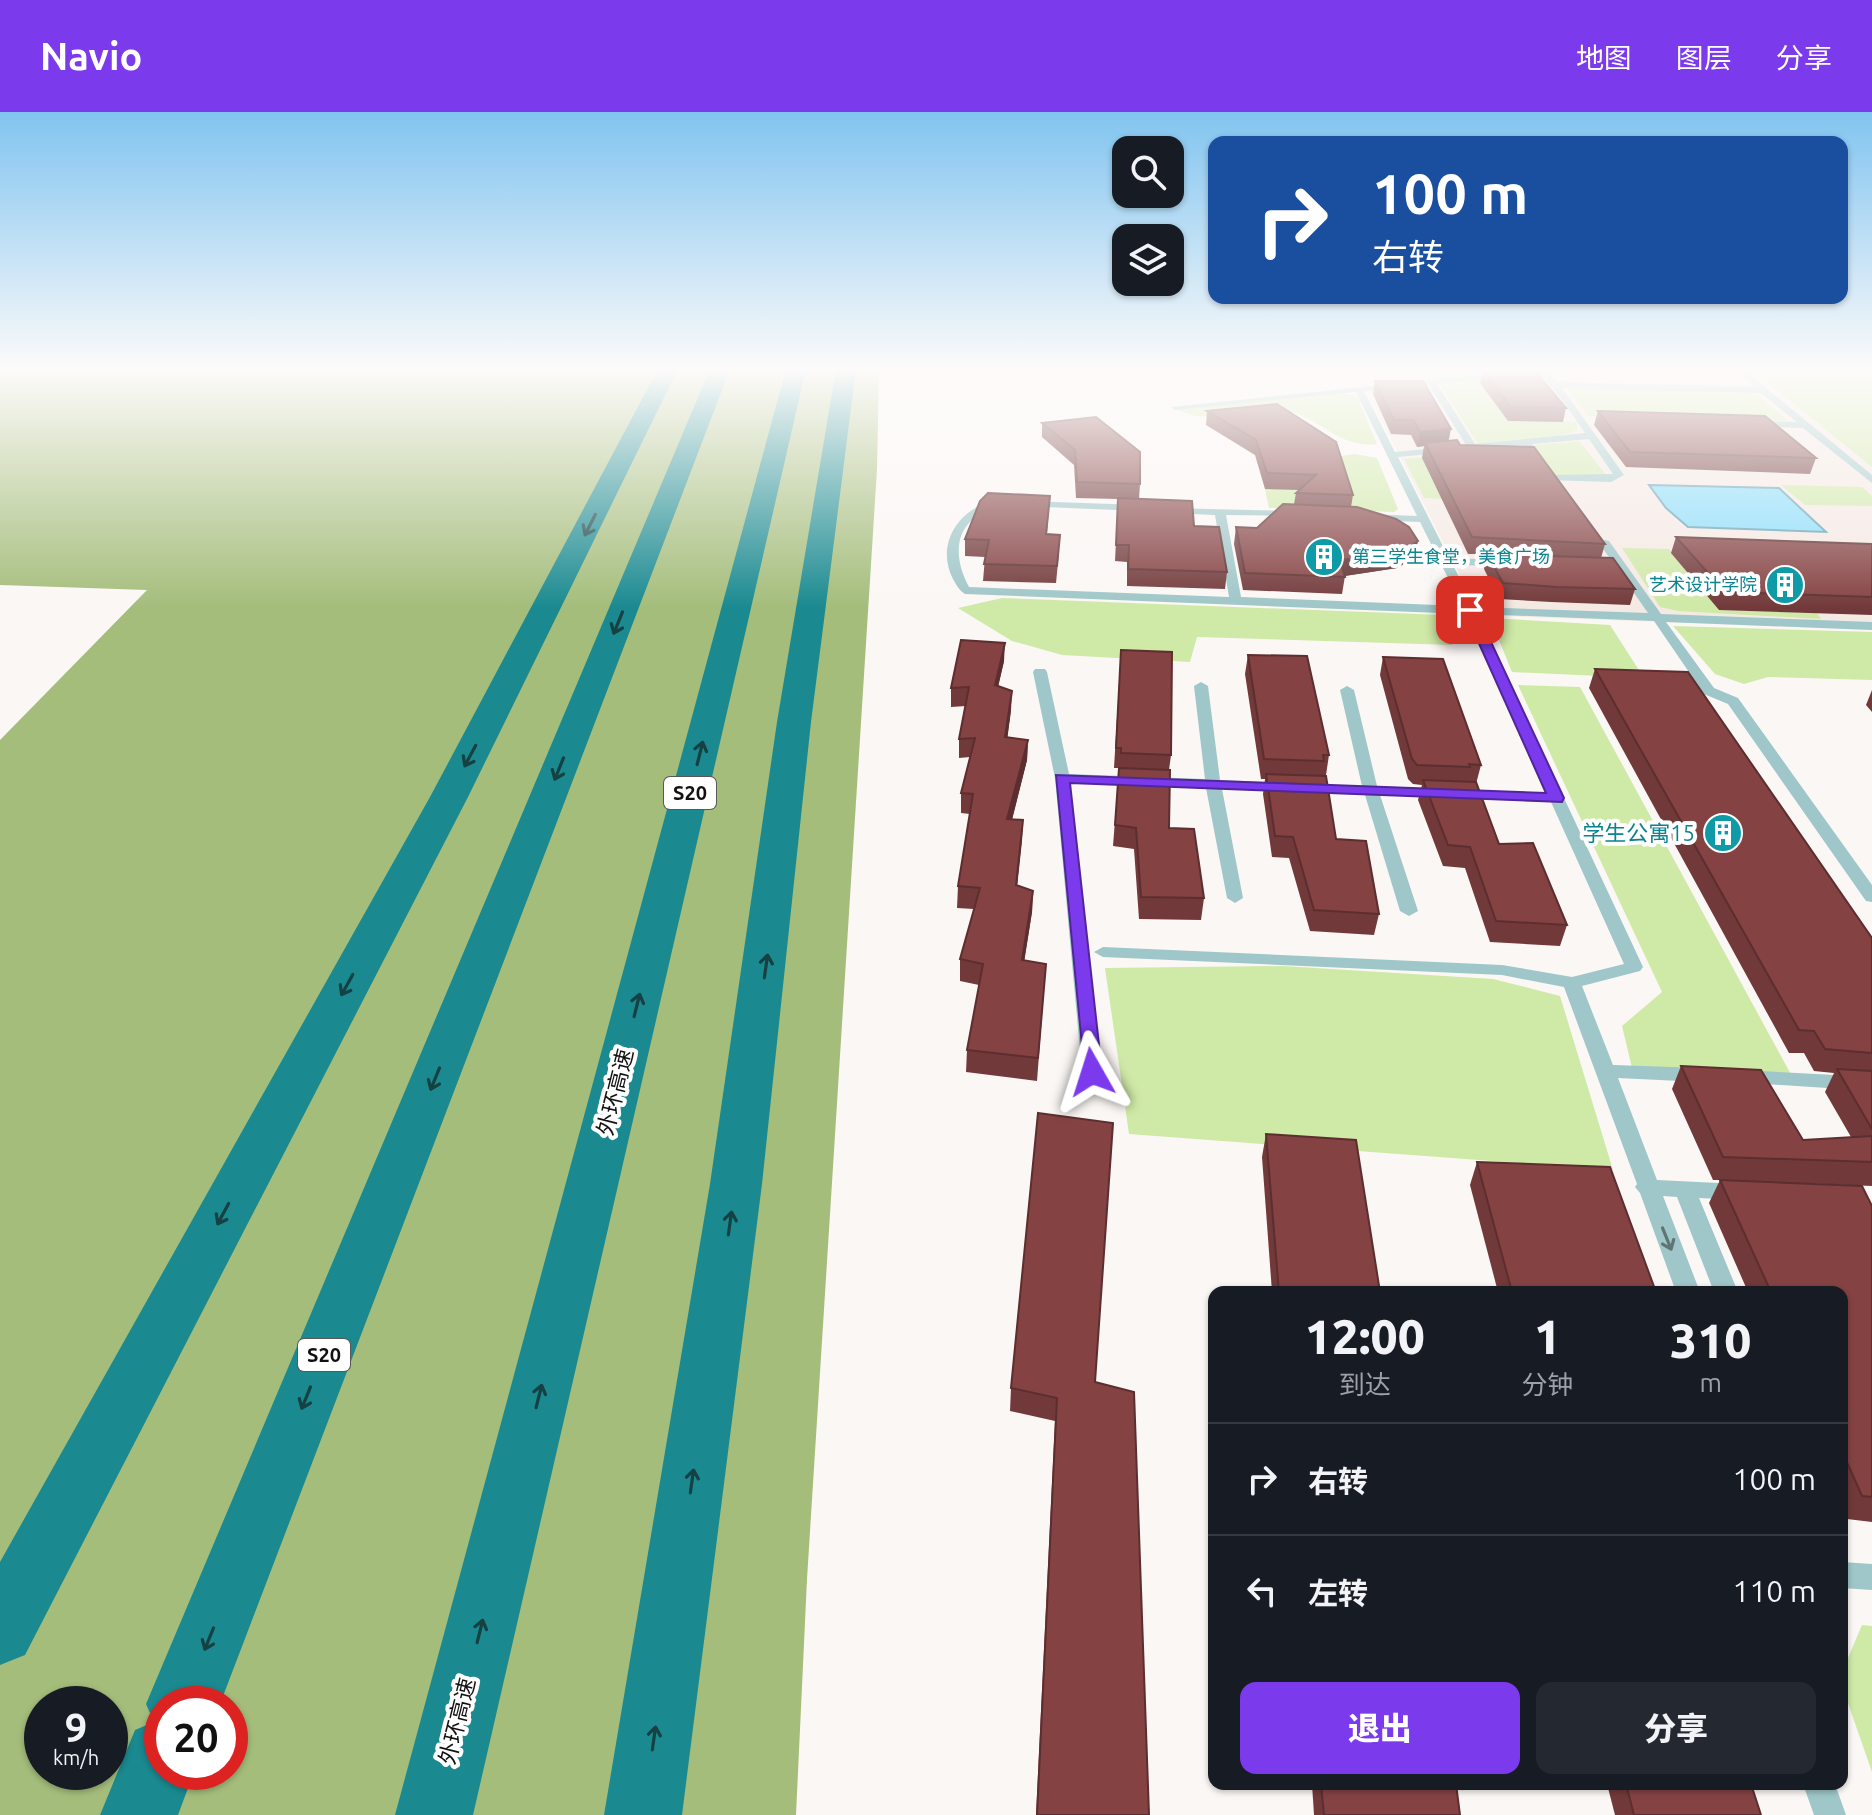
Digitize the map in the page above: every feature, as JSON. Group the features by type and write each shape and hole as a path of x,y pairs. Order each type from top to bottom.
{"highway":[{"path":"0,1631 456,784 627,448"},
{"name":"S20","path":"190,1686 688,448"},
{"name":"外环高速","path":"434,1815 776,448"},
{"path":"643,1815 736,1184 794,722 834,448"},
{"path":"139,1815 149,1790"}],"lane":[{"path":"1103,952 1502,970 1572,983 1634,967 1470,610 1389,448"},
{"path":"1392,455 1468,448"},
{"path":"1530,448 1550,478 1611,479 1619,475 1598,448"},
{"path":"1834,448 1872,480"},
{"path":"1314,515 984,503 964,518 955,545 954,566 965,590 1872,626"},
{"path":"1220,511 1236,601"},
{"path":"1361,517 1424,519"},
{"path":"1605,543 1709,691 1733,701 1872,897"},
{"path":"1445,561 1519,564"},
{"path":"1607,567 1622,568"},
{"path":"1040,672 1062,778 1092,1072"},
{"path":"1201,686 1213,784 1235,898"},
{"path":"1347,690 1371,791 1409,911"},
{"path":"1062,778 1556,798"},
{"path":"1572,983 1686,1286"},
{"path":"1604,1071 1872,1084"},
{"path":"1646,1187 1763,1194"},
{"path":"1685,1189 1724,1286"},
{"path":"1848,1575 1872,1577"},
{"path":"1821,1790 1830,1815"}],"shaded area":[{"path":"1395,448 1872,448 1872,630 1480,615"}],"green space":[{"path":"0,448 877,448 807,1579 796,1815 0,1815 0,740 147,590 0,585"},
{"path":"1524,448 1531,461 1423,460 1442,499 1424,498 1404,459"},
{"path":"1536,448 1585,448 1606,475 1554,475"},
{"path":"1849,448 1872,448 1872,467"},
{"path":"1355,454 1377,458 1398,509 1394,512 1269,508 1265,489 1344,491 1334,457"},
{"path":"1781,485 1862,487 1872,496 1872,506 1805,505"},
{"path":"1622,548 1669,549 1719,610 1817,613 1821,619 1678,611 1660,607"},
{"path":"1002,598 1444,615 1452,645 1197,637 1190,662 1062,655 1012,641 958,608"},
{"path":"1490,618 1610,625 1644,678 1512,672"},
{"path":"1673,626 1872,632 1872,680 1768,677 1744,684 1715,674"},
{"path":"1518,685 1580,687 1794,1080 1633,1072 1622,1026 1662,992"},
{"path":"1283,966 1493,979 1560,996 1613,1170 1129,1134 1105,968"},
{"path":"1862,1625 1872,1626 1872,1772 1848,1703 1848,1658"}],"water":[{"path":"1649,485 1779,488 1826,532 1688,527 1666,508"}],"building":[{"path":"1073,448 1136,448 1140,452 1140,484 1077,482"},
{"path":"1259,448 1338,448 1353,495 1296,493 1316,475 1267,473"},
{"path":"1428,448 1535,448 1605,544 1472,537"},
{"path":"1627,448 1804,448 1816,458 1630,452"},
{"path":"988,493 1050,496 1046,534 1060,535 1057,566 984,564 989,540 965,539 980,501"},
{"path":"1118,498 1192,501 1194,526 1219,527 1227,572 1128,569 1129,545 1116,545"},
{"name":"第三学生食堂，美食广场","path":"1283,504 1357,507 1396,519 1409,527 1418,541 1401,552 1340,560 1345,577 1245,573 1236,527 1257,528"},
{"name":"艺术设计学院","path":"1676,537 1872,544 1872,597 1725,592"},
{"path":"1487,554 1613,558 1635,589 1503,583"},
{"path":"961,640 1005,643 995,685 1012,691 1005,737 1028,740 1007,819 1023,820 1016,885 1033,891 1022,960 1046,964 1038,1058 967,1050 983,964 960,959 980,888 958,886 973,794 961,793 975,738 959,739 969,687 951,688"},
{"path":"1121,650 1172,652 1171,755 1121,753 1121,748 1116,748"},
{"path":"1248,655 1307,656 1329,755 1323,755 1324,761 1264,759"},
{"path":"1383,657 1443,659 1481,765 1417,765 1412,759"},
{"name":"学生公寓15","path":"1595,669 1688,672 1872,938 1872,1053 1825,1049 1814,1031 1799,1030"},
{"path":"1119,768 1170,770 1169,828 1194,829 1204,898 1141,897 1136,828 1115,825"},
{"path":"1266,774 1326,776 1336,839 1366,841 1379,914 1314,910 1293,837 1275,836"},
{"path":"1423,780 1476,782 1499,844 1533,843 1567,925 1496,921 1470,847 1448,845"},
{"path":"1681,1066 1761,1070 1803,1140 1872,1136 1872,1162 1723,1157"},
{"path":"1837,1069 1872,1071 1872,1129"},
{"path":"1038,1113 1113,1123 1095,1382 1134,1392 1149,1815 1037,1815 1057,1398 1011,1388"},
{"path":"1266,1134 1356,1140 1379,1286 1279,1286"},
{"path":"1477,1162 1610,1167 1654,1286 1510,1286"},
{"path":"1720,1180 1862,1186 1872,1206 1872,1497 1862,1496 1848,1464 1848,1286 1768,1286"},
{"path":"1322,1790 1457,1790 1460,1815 1324,1815"},
{"path":"1628,1790 1753,1790 1761,1815 1634,1815"}],"place":[{"name":"第三学生食堂，美食广场","path":"1324,557"},
{"name":"艺术设计学院","path":"1785,585"},
{"name":"学生公寓15","path":"1723,833"}],"route":[{"path":"1092,1072 1062,778 1556,798 1470,610"}]}
